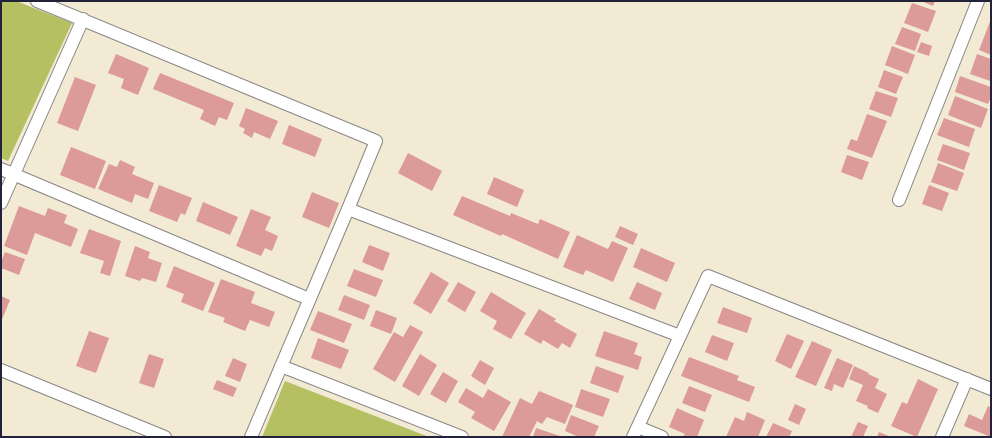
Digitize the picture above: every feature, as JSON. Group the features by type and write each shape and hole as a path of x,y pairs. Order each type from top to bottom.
{"street":[{"path":"37,1 376,141 251,437"},
{"path":"900,200 978,1"},
{"path":"1,203 82,19"},
{"path":"1,169 310,300"},
{"path":"348,209 680,336"},
{"path":"662,437 636,432 708,276 991,389"},
{"path":"281,366 462,437"},
{"path":"1,370 165,437"},
{"path":"942,437 967,380"}],"green space":[{"path":"1,1 16,1 72,23 8,161 1,158"},
{"path":"285,381 429,437 262,437"}],"building":[{"path":"921,1 935,1 933,6"},
{"path":"912,3 936,11 928,32 904,23"},
{"path":"991,19 991,55 979,50"},
{"path":"902,27 921,34 915,51 895,44"},
{"path":"921,42 932,46 929,56 917,52"},
{"path":"892,46 915,55 908,74 885,65"},
{"path":"116,54 149,68 138,95 121,88 124,79 108,73"},
{"path":"977,54 991,59 990,81 970,74"},
{"path":"884,70 903,77 896,94 878,87"},
{"path":"160,73 234,103 227,120 219,117 215,126 200,119 204,110 153,89"},
{"path":"960,76 991,87 991,97 988,104 955,92"},
{"path":"75,77 96,85 78,131 57,123"},
{"path":"876,91 898,98 891,117 869,109"},
{"path":"955,96 988,109 981,128 948,115"},
{"path":"246,108 278,121 270,139 254,132 252,138 243,133 245,129 239,126"},
{"path":"867,114 887,121 872,158 847,149 851,139 857,141"},
{"path":"944,118 975,129 969,147 937,135"},
{"path":"289,125 322,139 315,157 282,144"},
{"path":"943,144 970,153 964,170 937,160"},
{"path":"71,147 106,161 95,189 60,175"},
{"path":"408,153 442,171 432,191 398,173"},
{"path":"847,155 869,162 862,180 841,172"},
{"path":"120,160 135,167 132,174 154,183 148,199 135,194 132,203 98,189 109,164 117,167"},
{"path":"938,163 964,173 957,191 931,182"},
{"path":"494,177 524,190 517,207 487,194"},
{"path":"159,185 192,198 185,215 181,213 177,222 149,211"},
{"path":"929,185 949,193 942,211 922,204"},
{"path":"312,192 339,203 329,228 302,217"},
{"path":"462,196 510,216 511,213 538,224 540,219 570,232 558,259 502,234 501,236 453,215"},
{"path":"203,202 238,217 230,235 196,221"},
{"path":"19,206 45,216 48,208 67,215 64,223 78,229 71,247 35,233 27,255 4,246"},
{"path":"251,209 271,217 265,230 278,236 272,251 265,248 261,256 236,246"},
{"path":"620,226 638,234 633,245 615,237"},
{"path":"89,229 121,241 110,276 100,273 104,261 80,253"},
{"path":"577,235 608,249 612,241 628,248 613,282 586,270 583,275 563,267"},
{"path":"369,245 390,253 383,271 362,262"},
{"path":"135,246 150,252 148,258 162,263 156,282 142,278 140,281 125,276"},
{"path":"641,248 675,263 667,282 633,267"},
{"path":"5,252 25,259 19,275 1,268 1,262"},
{"path":"174,266 215,283 203,311 181,302 184,294 166,287"},
{"path":"354,269 383,280 376,297 347,286"},
{"path":"431,272 449,283 431,314 413,303"},
{"path":"221,279 255,292 251,303 275,312 269,327 250,320 245,331 223,322 225,318 208,312"},
{"path":"458,282 476,292 465,312 447,301"},
{"path":"637,282 662,293 655,310 629,299"},
{"path":"491,292 526,313 511,339 493,329 497,321 480,311"},
{"path":"344,295 370,305 364,320 338,310"},
{"path":"1,296 10,300 1,322"},
{"path":"723,307 752,318 747,333 717,323"},
{"path":"539,309 556,319 554,321 577,334 570,348 562,343 558,349 543,340 541,344 524,334"},
{"path":"376,310 397,318 391,334 370,326"},
{"path":"318,311 352,324 344,343 310,330"},
{"path":"410,325 423,332 395,382 373,369 394,332 403,337"},
{"path":"89,331 109,338 96,373 76,366"},
{"path":"604,331 638,343 634,354 642,357 638,370 595,356"},
{"path":"787,334 804,341 791,369 775,361"},
{"path":"712,335 734,343 727,361 705,352"},
{"path":"318,338 349,350 341,369 311,358"},
{"path":"812,341 832,350 816,386 795,377"},
{"path":"149,354 164,359 154,388 139,383"},
{"path":"420,354 437,365 419,396 402,386"},
{"path":"689,357 739,376 737,380 755,387 749,402 681,376"},
{"path":"233,358 247,364 240,382 225,376"},
{"path":"837,358 853,365 843,388 834,384 832,391 824,388"},
{"path":"480,360 494,368 485,385 471,376"},
{"path":"596,366 624,376 618,393 590,383"},
{"path":"854,366 879,379 875,388 887,394 878,413 867,408 868,406 856,401 863,385 849,379"},
{"path":"443,372 458,381 446,403 430,394"},
{"path":"918,379 938,389 917,437 891,426 902,402 907,404"},
{"path":"217,380 237,388 233,397 213,389"},
{"path":"689,386 712,395 705,412 682,403"},
{"path":"466,388 483,398 488,389 511,402 494,431 471,418 475,412 458,402"},
{"path":"581,389 610,399 603,417 575,407"},
{"path":"539,391 573,405 565,424 547,417 542,424 537,421 529,437 502,437 520,398 532,404"},
{"path":"795,404 806,409 799,425 788,420"},
{"path":"988,406 991,408 991,437 964,426 969,414 982,420"},
{"path":"677,408 704,420 697,437 683,437 685,434 669,427"},
{"path":"747,412 765,420 758,437 726,437 735,417 744,421"},
{"path":"571,415 599,426 594,437 579,437 565,431"},
{"path":"858,422 868,426 863,437 851,437"},
{"path":"773,423 792,431 789,437 766,437"},
{"path":"536,428 563,437 533,437"},
{"path":"879,432 891,437 877,437"}]}
